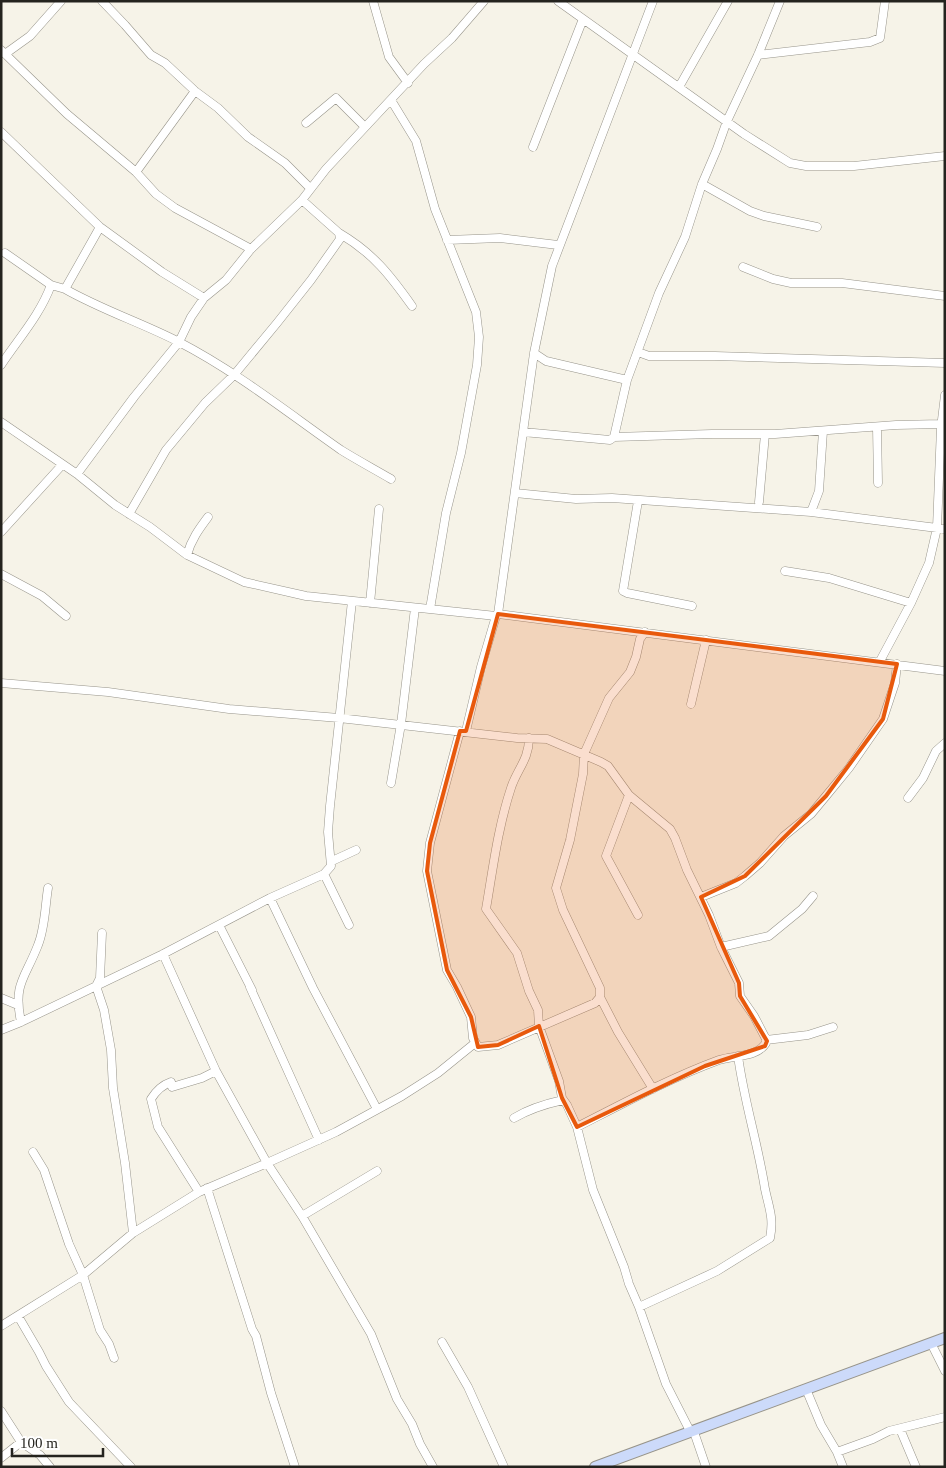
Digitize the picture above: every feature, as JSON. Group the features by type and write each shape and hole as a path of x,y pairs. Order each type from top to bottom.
{"street":[{"path":"61,1 30,36 3,52 67,114 136,172 156,194 175,208 251,249"},
{"path":"102,1 151,55 165,63 195,91 218,108 248,137 285,163 310,188"},
{"path":"373,1 389,57 408,83"},
{"path":"77,474 134,397 179,342 190,317 204,298 226,280 251,249 302,200 310,188 365,127 452,38 484,1"},
{"path":"558,1 727,121 790,163 806,166 854,166 945,156"},
{"path":"600,998 595,1003 498,1045 478,1047 475,1043 470,1017 457,987 447,970 427,871 430,843 497,615 534,353 552,266 558,245 634,54 653,1"},
{"path":"679,86 728,1"},
{"path":"614,438 627,380 659,293 685,237 702,184 727,121 758,55 780,1"},
{"path":"758,55 870,42 880,38 885,1"},
{"path":"533,147 583,19"},
{"path":"136,172 195,91"},
{"path":"306,123 336,98 365,127"},
{"path":"391,100 416,140 435,209 476,312 479,338 477,366 461,453 446,513 430,609"},
{"path":"1,132 100,228 162,272 204,298"},
{"path":"702,184 750,211 764,216 817,227"},
{"path":"302,200 340,233 368,252 391,276 412,306"},
{"path":"65,288 100,228"},
{"path":"128,514 166,450 205,403 234,375 311,280 340,239 340,233"},
{"path":"447,240 500,238 558,245"},
{"path":"5,253 51,285 65,288 90,303 179,342 234,375 341,449 391,479"},
{"path":"743,267 773,279 791,283 842,283 945,296"},
{"path":"1,365 35,319 51,285"},
{"path":"638,352 649,356 715,356 945,363"},
{"path":"534,353 546,362 627,380"},
{"path":"880,661 911,604 941,529 941,424 945,395"},
{"path":"1,422 77,474 115,505 150,527 187,555 244,582 306,596 645,632 945,670"},
{"path":"523,432 610,440 614,438 765,434 941,424"},
{"path":"877,427 878,483"},
{"path":"811,512 819,491 823,431"},
{"path":"759,502 765,434"},
{"path":"1,532 62,465"},
{"path":"515,493 576,499 612,498 811,512 941,529"},
{"path":"638,501 623,591 692,606"},
{"path":"370,603 379,509"},
{"path":"187,555 189,546 208,517"},
{"path":"786,571 829,578 911,604"},
{"path":"1,574 42,596 66,616"},
{"path":"1,1030 163,954 270,898 324,874 332,866 328,832 352,601"},
{"path":"391,783 401,724 415,608"},
{"path":"645,632 640,639 630,672 609,698 584,754 583,774 570,840 556,888 566,917 600,988 600,998 618,1032 653,1089"},
{"path":"691,704 706,640"},
{"path":"701,897 736,883 760,863 784,836 811,814 849,768 883,719 895,683 897,664"},
{"path":"1,682 108,692 229,709 547,739 584,754 608,766 629,795 670,829 721,947 739,983 740,996 754,1016 767,1041"},
{"path":"529,738 527,755 511,786 486,909 517,953 529,991 538,1010 539,1026 559,1081 562,1100 567,1105 577,1127 593,1190 624,1267 632,1294 639,1307 666,1384 690,1431 694,1432 706,1467"},
{"path":"908,798 923,778 936,750 945,743"},
{"path":"629,795 606,856 638,915"},
{"path":"332,862 356,850"},
{"path":"324,874 349,925"},
{"path":"21,1022 18,994 21,980 38,945 43,927 48,888"},
{"path":"721,947 769,936 802,909 813,896"},
{"path":"270,898 313,988 377,1109"},
{"path":"270,898 308,984"},
{"path":"219,925 272,1032"},
{"path":"102,933 100,978 96,986 104,1010 111,1050 113,1088 125,1162 133,1233"},
{"path":"163,954 216,1071 267,1163 302,1216 371,1334 397,1399 412,1424 420,1444 433,1467"},
{"path":"250,987 319,1140"},
{"path":"1,998 18,1006"},
{"path":"577,1127 653,1089 722,1059 758,1051 765,1046 766,1040 808,1035 833,1027"},
{"path":"1,1326 83,1275 133,1233 199,1192 319,1140 402,1096 438,1073 475,1043"},
{"path":"639,1307 716,1271 770,1238 773,1224 761,1162 743,1091 738,1056"},
{"path":"199,1192 158,1127 151,1099 156,1090 165,1084 202,1078 216,1071"},
{"path":"514,1118 523,1112 562,1100"},
{"path":"33,1152 44,1170 69,1244 83,1275 100,1330 109,1344 114,1358"},
{"path":"302,1216 377,1171"},
{"path":"207,1188 256,1336 271,1393 295,1467"},
{"path":"18,1316 69,1402 131,1467"},
{"path":"594,1467 945,1338"},
{"path":"442,1342 468,1387 504,1467"},
{"path":"931,1343 945,1371"},
{"path":"806,1389 821,1425 837,1452 843,1467"},
{"path":"1,1411 21,1442 40,1455 50,1467"},
{"path":"837,1452 889,1431 945,1417"},
{"path":"900,1429 916,1467"},
{"path":"1,1458 21,1442"}],"highlighted area":[{"path":"498,614 897,664 883,719 826,796 745,876 701,897 739,983 740,996 767,1041 765,1046 705,1066 577,1127 562,1098 539,1026 498,1045 478,1047 471,1017 447,970 427,871 430,843 460,731 466,731"}]}
